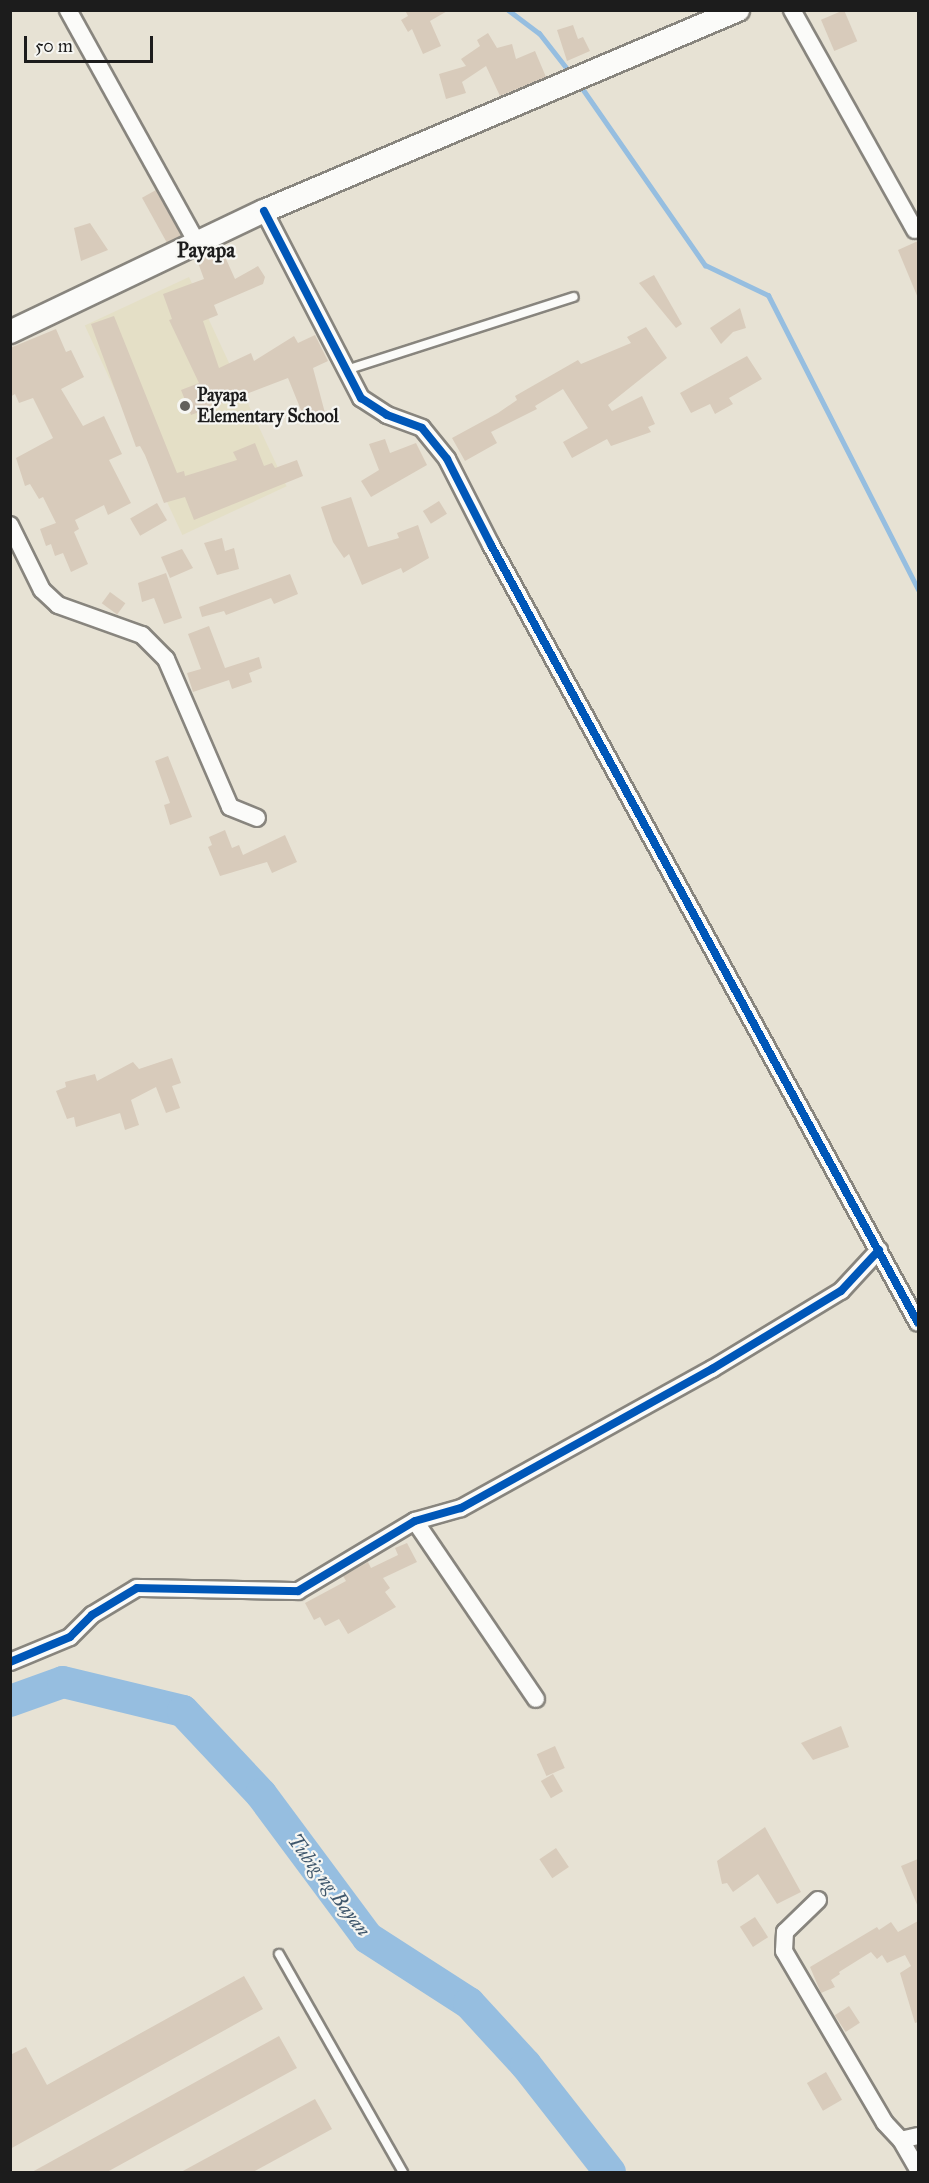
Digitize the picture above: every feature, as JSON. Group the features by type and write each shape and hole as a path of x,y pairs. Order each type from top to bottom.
{"main road":[{"path":"10,332 198,245 264,211 572,78 737,11"}],"street":[{"path":"68,10 198,245"},
{"path":"792,10 915,230"},
{"path":"264,211 361,398 387,415 422,428 447,459 490,545 918,1323"},
{"path":"10,525 42,590 58,605 142,636 166,659 230,807 257,818"},
{"path":"10,1662 70,1636 92,1615 137,1588 298,1592 415,1521 460,1508 712,1369 841,1291 879,1250"},
{"path":"415,1521 536,1699"},
{"path":"818,1900 785,1932 784,1950 885,2123 901,2140 918,2170"},
{"path":"901,2140 918,2136"}],"lane":[{"path":"346,370 574,297"},
{"path":"279,1954 403,2172"}],"shaded area":[{"name":"Payapa Elementary School","path":"189,277 287,486 182,535 85,326"}],"building":[{"path":"405,10 449,10 430,21 441,46 423,54 412,29 408,32 401,20 408,16"},
{"path":"844,10 857,41 834,51 821,20"},
{"path":"573,25 578,39 583,37 590,51 567,61 557,30"},
{"path":"488,33 497,48 512,44 516,59 535,51 546,77 500,96 486,66 462,82 466,93 446,99 439,74 466,66 461,59 480,46 477,40"},
{"path":"156,190 181,235 167,243 142,198"},
{"path":"90,223 108,250 81,261 74,228"},
{"path":"918,241 918,298 898,250"},
{"path":"222,250 235,279 258,266 265,277 263,284 214,305 218,315 203,321 219,368 251,353 254,361 294,336 298,343 315,335 328,361 313,368 325,413 305,420 288,378 191,415 181,390 199,383 169,320 172,319 163,294 204,279 197,260"},
{"path":"654,275 682,324 676,328 639,283"},
{"path":"740,308 746,328 733,332 721,344 710,328"},
{"path":"114,316 177,473 184,471 185,476 237,460 233,452 255,443 264,466 272,463 275,468 297,460 303,476 194,520 185,497 164,503 145,455 140,446 136,447 91,324"},
{"path":"646,327 667,358 608,405 612,411 642,396 655,424 648,427 651,432 611,446 607,439 572,458 563,442 588,428 563,389 535,406 537,409 491,432 497,443 465,461 452,438 498,413 517,400 515,396 578,360 581,364 631,343 627,337"},
{"path":"56,329 66,352 71,350 84,377 61,389 83,426 104,416 122,454 109,460 131,503 108,515 104,505 75,520 79,529 74,532 88,564 71,572 63,553 55,556 51,544 46,546 40,529 56,523 43,497 39,499 30,484 25,486 16,458 53,438 33,398 19,403 15,394 10,397 10,348"},
{"path":"747,356 762,379 729,398 733,404 715,414 710,404 691,413 680,393"},
{"path":"385,439 390,453 416,443 427,465 371,497 361,481 379,470 369,444"},
{"path":"351,497 368,547 399,538 397,533 418,525 429,558 403,573 401,568 362,585 349,554 344,558 333,542 321,507"},
{"path":"439,501 447,514 431,524 423,511"},
{"path":"157,503 167,520 140,536 130,518"},
{"path":"222,538 225,551 234,548 239,569 217,575 204,543"},
{"path":"182,549 193,568 170,578 161,557"},
{"path":"166,573 182,618 164,624 154,598 142,602 138,583"},
{"path":"290,574 298,594 274,604 271,598 226,615 224,611 202,617 199,607"},
{"path":"110,592 125,603 117,614 102,603"},
{"path":"209,626 225,668 259,657 262,668 249,673 252,682 232,689 229,680 193,692 187,673 201,669 188,634"},
{"path":"168,756 192,817 170,825 164,805 170,803 155,761"},
{"path":"225,830 232,848 239,845 243,855 285,835 297,862 272,873 267,862 220,876 208,847 212,845 209,837"},
{"path":"172,1058 181,1083 172,1086 180,1108 166,1113 156,1087 131,1100 139,1125 125,1130 120,1113 76,1127 74,1117 67,1119 56,1091 66,1087 65,1082 95,1074 97,1081 133,1062 139,1069"},
{"path":"407,1543 417,1562 383,1578 390,1588 385,1592 396,1607 348,1634 339,1619 325,1626 320,1617 314,1620 305,1603 346,1581 343,1576 368,1562 371,1568 398,1555 395,1548"},
{"path":"841,1726 849,1747 813,1760 801,1743"},
{"path":"555,1746 565,1768 546,1776 537,1754"},
{"path":"553,1774 563,1791 551,1798 541,1781"},
{"path":"765,1827 801,1892 777,1904 758,1874 733,1892 727,1883 722,1884 717,1861"},
{"path":"556,1848 569,1867 552,1878 539,1859"},
{"path":"918,1859 918,1907 901,1866"},
{"path":"755,1917 768,1937 753,1947 740,1927"},
{"path":"918,1921 918,2022 915,2023 900,1973 911,1966 905,1955 887,1963 882,1955 877,1959 871,1952 839,1972 840,1974 831,1980 835,1987 821,1993 810,1967 877,1927 879,1930 891,1922 898,1932"},
{"path":"244,1976 263,2009 10,2149 10,2055 26,2047 47,2085"},
{"path":"849,2006 860,2023 846,2032 835,2015"},
{"path":"279,2036 297,2068 107,2172 32,2172"},
{"path":"826,2072 842,2100 823,2111 807,2083"},
{"path":"315,2099 332,2129 253,2172 181,2172"}],"waterway":[{"path":"508,10 539,33 571,74"},
{"path":"579,84 705,265 768,295 918,590"},
{"name":"Tubig ng Bayan","path":"10,1701 63,1682 183,1711 261,1794 368,1938 469,2003 526,2065 610,2172"}],"cycle path":[{"path":"264,211 361,398 387,415 422,428 447,459 491,545 918,1323"},
{"path":"10,1662 70,1637 92,1615 137,1588 298,1591 415,1521 461,1508 712,1369 841,1291 879,1250"}],"place":[{"name":"Payapa Elementary School","path":"185,406"}],"district":[{"name":"Payapa","path":"206,250"}]}
